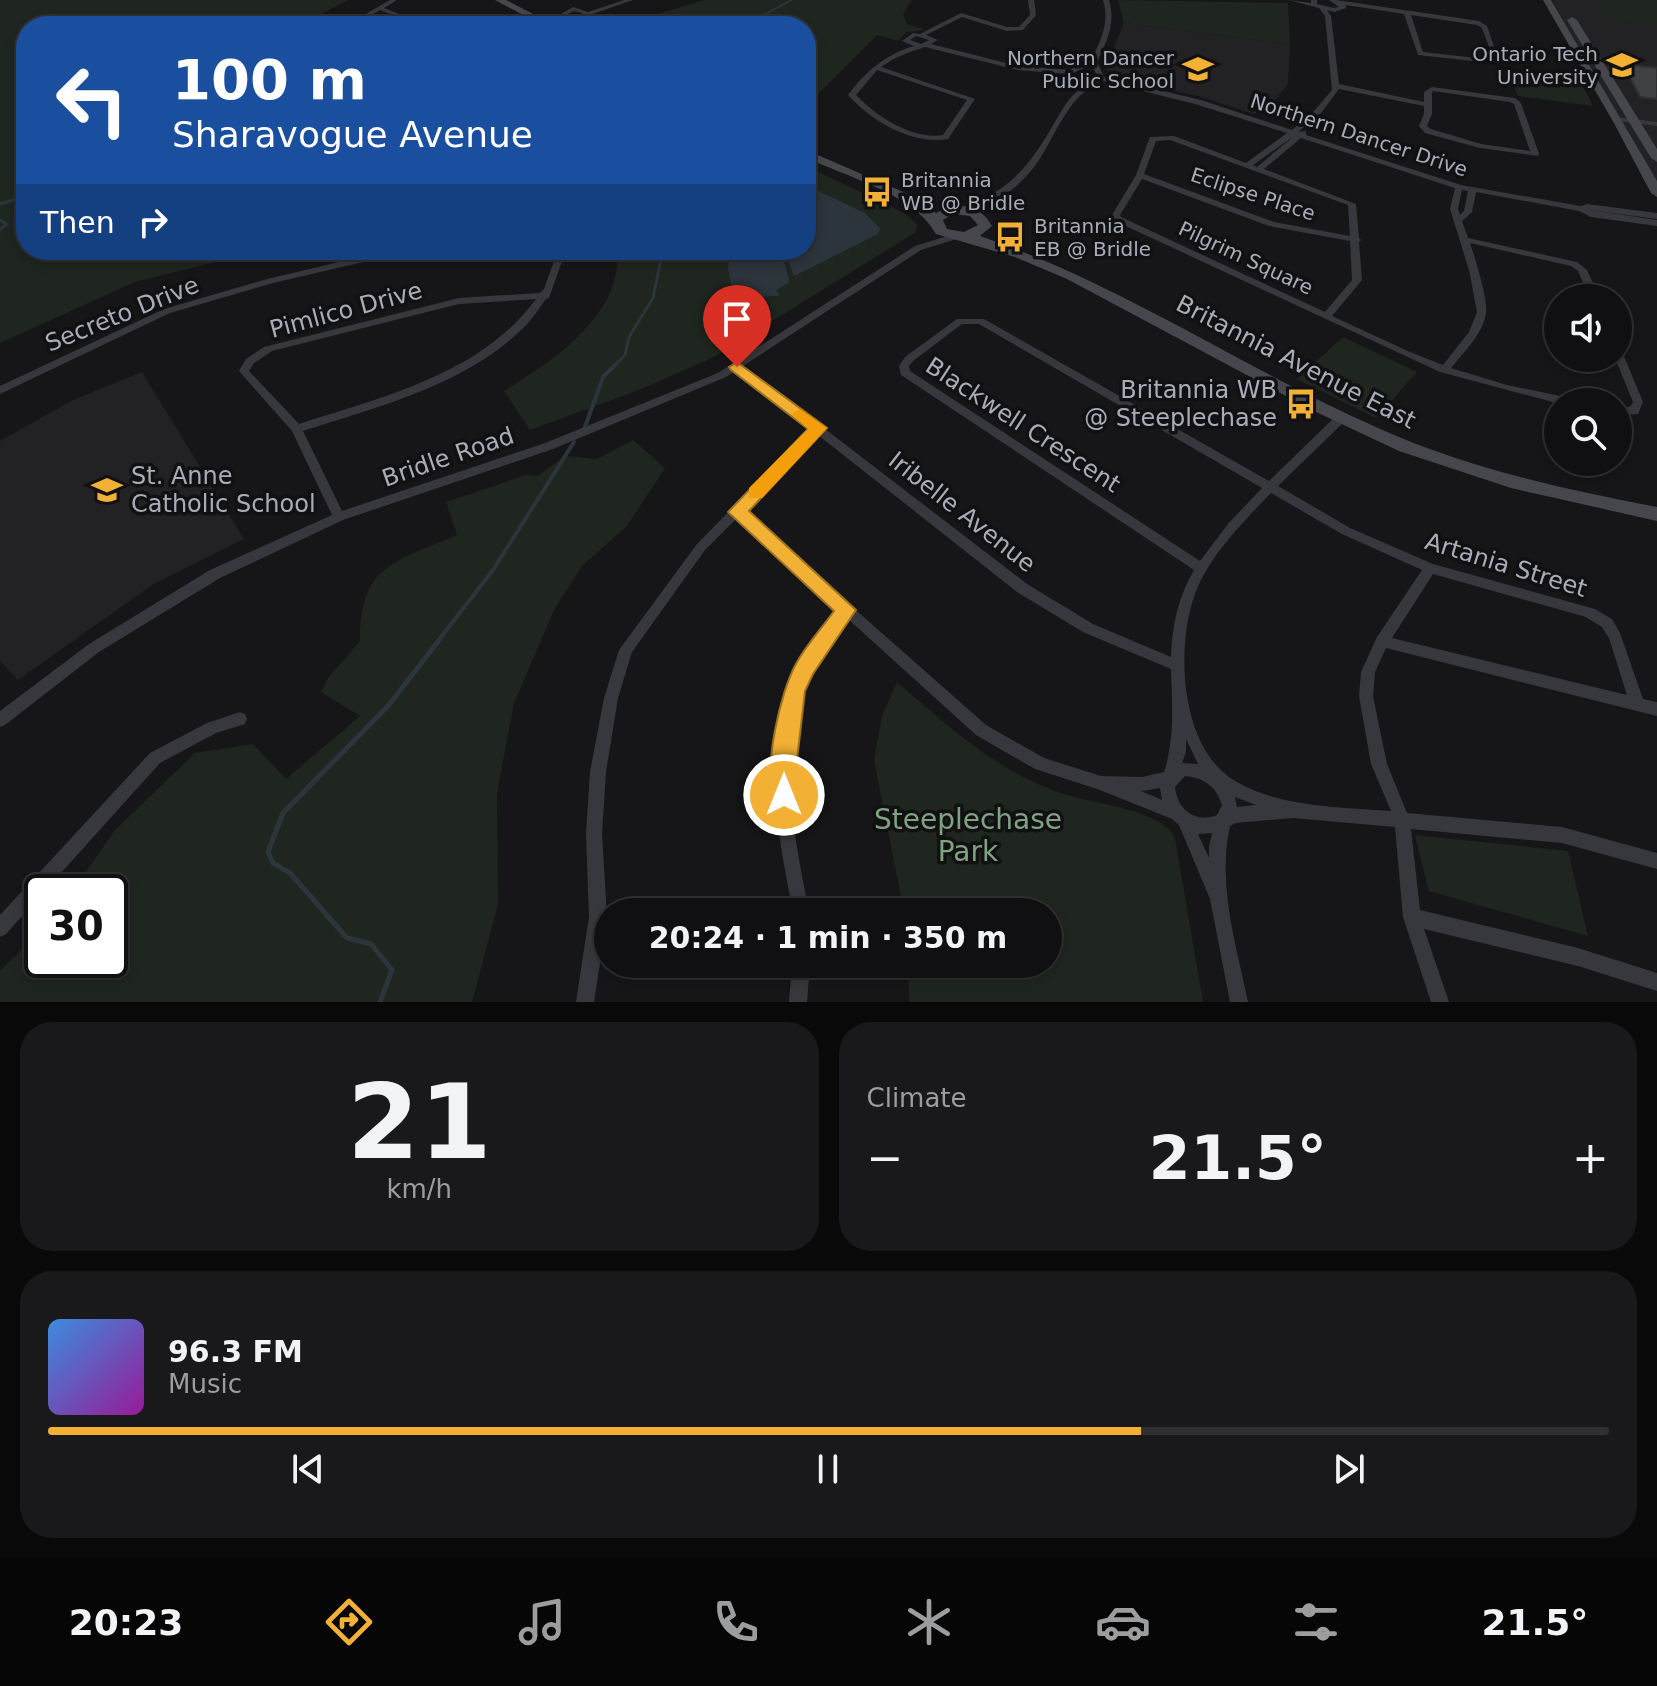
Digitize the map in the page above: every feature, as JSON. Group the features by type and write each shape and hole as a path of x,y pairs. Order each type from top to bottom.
{"street":[{"path":"365,16 394,0"},
{"path":"499,0 531,16"},
{"path":"585,12 630,0"},
{"path":"961,15 1007,29 1021,29 1033,15 1031,0"},
{"path":"905,41 1071,76 1094,62 1110,27 1106,0"},
{"path":"1293,0 1314,1 1331,13"},
{"path":"1547,0 1628,123 1657,158"},
{"path":"1560,0 1628,123 1657,193"},
{"path":"1259,169 1299,135 1336,88 1331,13 1338,2 1483,25 1498,63 1420,54 1407,13"},
{"path":"877,68 965,96 971,102 945,137 922,139 853,98 853,92 877,68 901,49 909,36 941,28 961,15 963,4"},
{"path":"379,8 401,16"},
{"path":"901,49 924,46 934,39 941,28"},
{"path":"923,34 947,49"},
{"path":"961,236 977,234 997,199 1032,169 1073,96 1092,85 1099,76 1094,62"},
{"path":"1071,76 1073,96"},
{"name":"Northern Dancer Drive","path":"1071,76 1099,76 1198,102 1459,187 1581,209 1591,214 1657,223"},
{"name":"Northern Dancer Drive","path":"1071,76 1092,85 1128,86"},
{"path":"1336,88 1428,107"},
{"path":"1432,89 1512,100 1517,103 1535,154 1480,146 1437,135 1423,126 1428,107 1428,92 1432,89"},
{"path":"1248,165 1289,132 1307,123"},
{"path":"1628,123 1657,126"},
{"name":"Pilgrim Square","path":"1158,137 1171,138 1248,165 1348,201 1353,208 1357,280 1327,316 1118,219 1116,215 1140,175 1151,142 1158,137"},
{"path":"816,158 913,201 958,210"},
{"name":"Eclipse Place","path":"1140,175 1284,227 1357,240"},
{"path":"1444,370 1481,319 1482,305 1461,219 1454,209 1459,187"},
{"path":"1461,219 1468,212 1472,190"},
{"path":"913,201 936,223 958,210 997,199"},
{"name":"Northern Dancer Drive","path":"1581,209 1587,207 1657,216"},
{"name":"Britannia Avenue East","path":"958,210 984,223 1015,251"},
{"name":"Britannia Avenue East","path":"936,223 961,236 1015,251 1130,304 1341,418 1397,444 1487,475 1657,514"},
{"name":"Bridle Road","path":"918,248 936,223"},
{"name":"Bridle Road","path":"0,720 69,666 167,602 253,555 339,517 549,446 737,367 918,248 961,236"},
{"path":"1466,240 1574,264 1582,270 1588,284"},
{"name":"Secreto Drive","path":"0,390 167,311 270,281 359,260"},
{"path":"297,429 406,392 480,358 523,325 546,296 559,260"},
{"name":"Pimlico Drive","path":"339,517 297,429 244,371 250,361 268,349 459,301 546,296"},
{"path":"1327,316 1444,370 1502,388 1544,397"},
{"name":"Blackwell Crescent","path":"1201,568 905,373 904,366 960,321 981,321 1273,486"},
{"name":"Iribelle Avenue","path":"737,367 1022,588 1088,628 1176,665"},
{"path":"1626,372 1638,402 1632,411"},
{"path":"1218,899 1167,794 1178,752 1180,704 1176,665 1183,617 1201,568 1273,486 1341,418"},
{"path":"585,1002 598,917 594,833 598,772 611,698 626,650 701,547 818,428"},
{"name":"Artania Street","path":"1273,486 1346,531 1430,568 1590,613 1607,623 1637,704"},
{"path":"738,512 981,730 1040,764 1101,783 1206,828 1235,815 1293,810 1562,835 1657,861"},
{"path":"1430,568 1382,641 1368,672 1369,726 1379,764 1402,820 1412,917 1440,1002"},
{"path":"798,898 787,844 782,771 789,714 804,668 846,610"},
{"path":"1382,641 1657,709"},
{"path":"1180,704 1199,755 1227,795 1230,805 1217,847 1218,899 1239,1002"},
{"path":"0,928 155,758 212,728 240,719"},
{"path":"1101,783 1142,784 1170,778 1185,769 1214,778 1235,791 1293,810"},
{"path":"1412,917 1578,957 1657,982"},
{"path":"798,1002 800,978"}],"shaded area":[{"name":"Ontario Tech University","path":"1552,0 1657,0 1657,183 1603,95"},
{"name":"Northern Dancer Public School","path":"1124,23 1290,44 1288,84 1275,100 1254,114 1198,96 1117,79 1105,68"},
{"path":"816,190 865,213 880,228 878,234 794,276 788,260 816,260"},
{"path":"730,260 784,260 789,279 788,283 776,290 780,296 735,303 728,268"},
{"name":"St. Anne Catholic School","path":"142,372 244,539 152,585 18,680 0,661 0,441 73,400"}],"green space":[{"path":"0,0 348,0 318,16 16,16 16,260 223,260 135,282 0,343"},
{"path":"705,0 912,0 903,14 907,24 926,30 906,32 898,41 877,35 816,97 816,16 650,16"},
{"path":"1118,0 1288,3 1290,44 1124,23"},
{"path":"1596,0 1657,0 1657,26 1610,21"},
{"path":"1508,71 1580,80 1593,106 1518,96"},
{"path":"816,171 904,213 917,224 916,232 714,357 639,390 530,430 504,391 578,337 601,309 615,278 618,260 816,260"},
{"path":"1343,337 1417,372 1376,418 1297,379"},
{"path":"633,440 665,468 627,526 582,566 554,610 514,703 497,793 498,904 472,1002 0,1002 0,971 24,947 24,978 128,978 128,874 84,874 115,830 195,753 253,744 286,779 360,716 321,692 328,678 360,641 362,615 375,580 400,560 457,535 446,502 526,475 537,476 565,456 597,459"},
{"name":"Steeplechase Park","path":"897,682 975,747 1017,774 1064,794 1142,814 1168,828 1175,838 1203,1002 909,1002 908,978 1062,978 1062,898 901,898 874,760 882,716"},
{"path":"1415,835 1568,851 1588,936 1429,891"}],"building":[{"path":"1623,64 1657,68 1657,99 1640,97"}],"waterway":[{"path":"762,16 791,0"},
{"path":"0,204 16,199"},
{"path":"0,220 7,224 0,229"},
{"path":"585,427 603,377 625,355 629,337 653,298 661,260"},
{"path":"438,641 493,570 574,442"},
{"path":"380,1002 392,970 371,944 347,938 290,873 273,863 268,852 283,813 388,706 440,639"}],"slow traffic":[{"path":"756,493 818,428 800,414"}],"place":[{"name":"Ontario Tech University","path":"1622,65"},
{"name":"Northern Dancer Public School","path":"1198,69"},
{"name":"Britannia WB @ Bridle","path":"877,192"},
{"name":"Britannia EB @ Bridle","path":"1010,237"},
{"name":"Britannia WB @ Steeplechase","path":"1301,404"},
{"name":"St. Anne Catholic School","path":"107,490"}],"route":[{"path":"737,367 818,428 738,512 846,610 804,668 794,691 782,771 784,795"}]}
